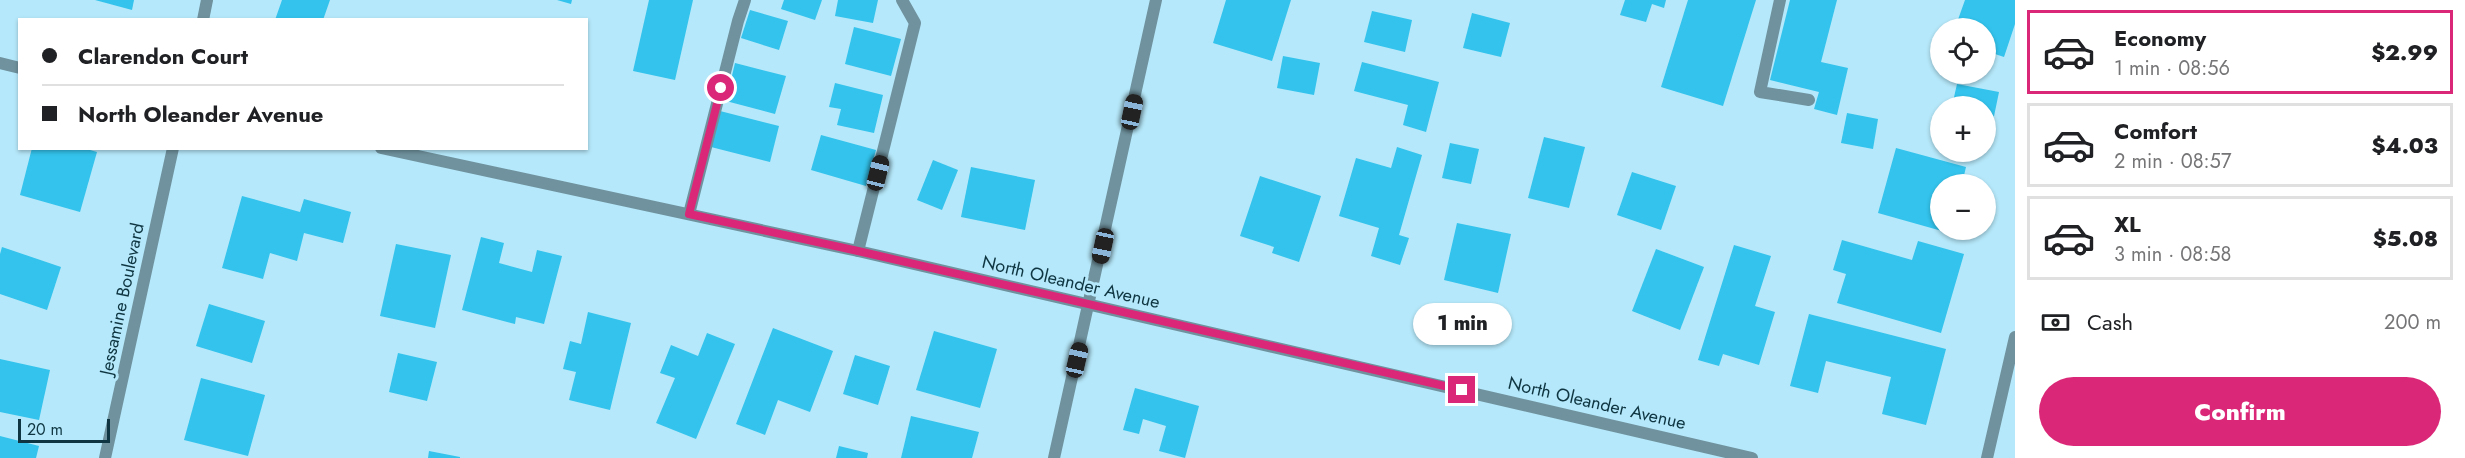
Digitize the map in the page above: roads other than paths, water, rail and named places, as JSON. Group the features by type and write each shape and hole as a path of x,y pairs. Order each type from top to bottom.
{"street":[{"path":"203,18 207,0"},
{"path":"689,214 745,0"},
{"path":"858,251 915,23 902,0"},
{"path":"1054,458 1090,305 1156,0"},
{"path":"1780,0 1760,92 1809,100"},
{"path":"0,63 18,68"},
{"name":"Jessamine Boulevard","path":"105,458 173,150"},
{"name":"North Oleander Avenue","path":"390,150 858,251 1752,458"},
{"path":"1987,458 2015,337"}]}
